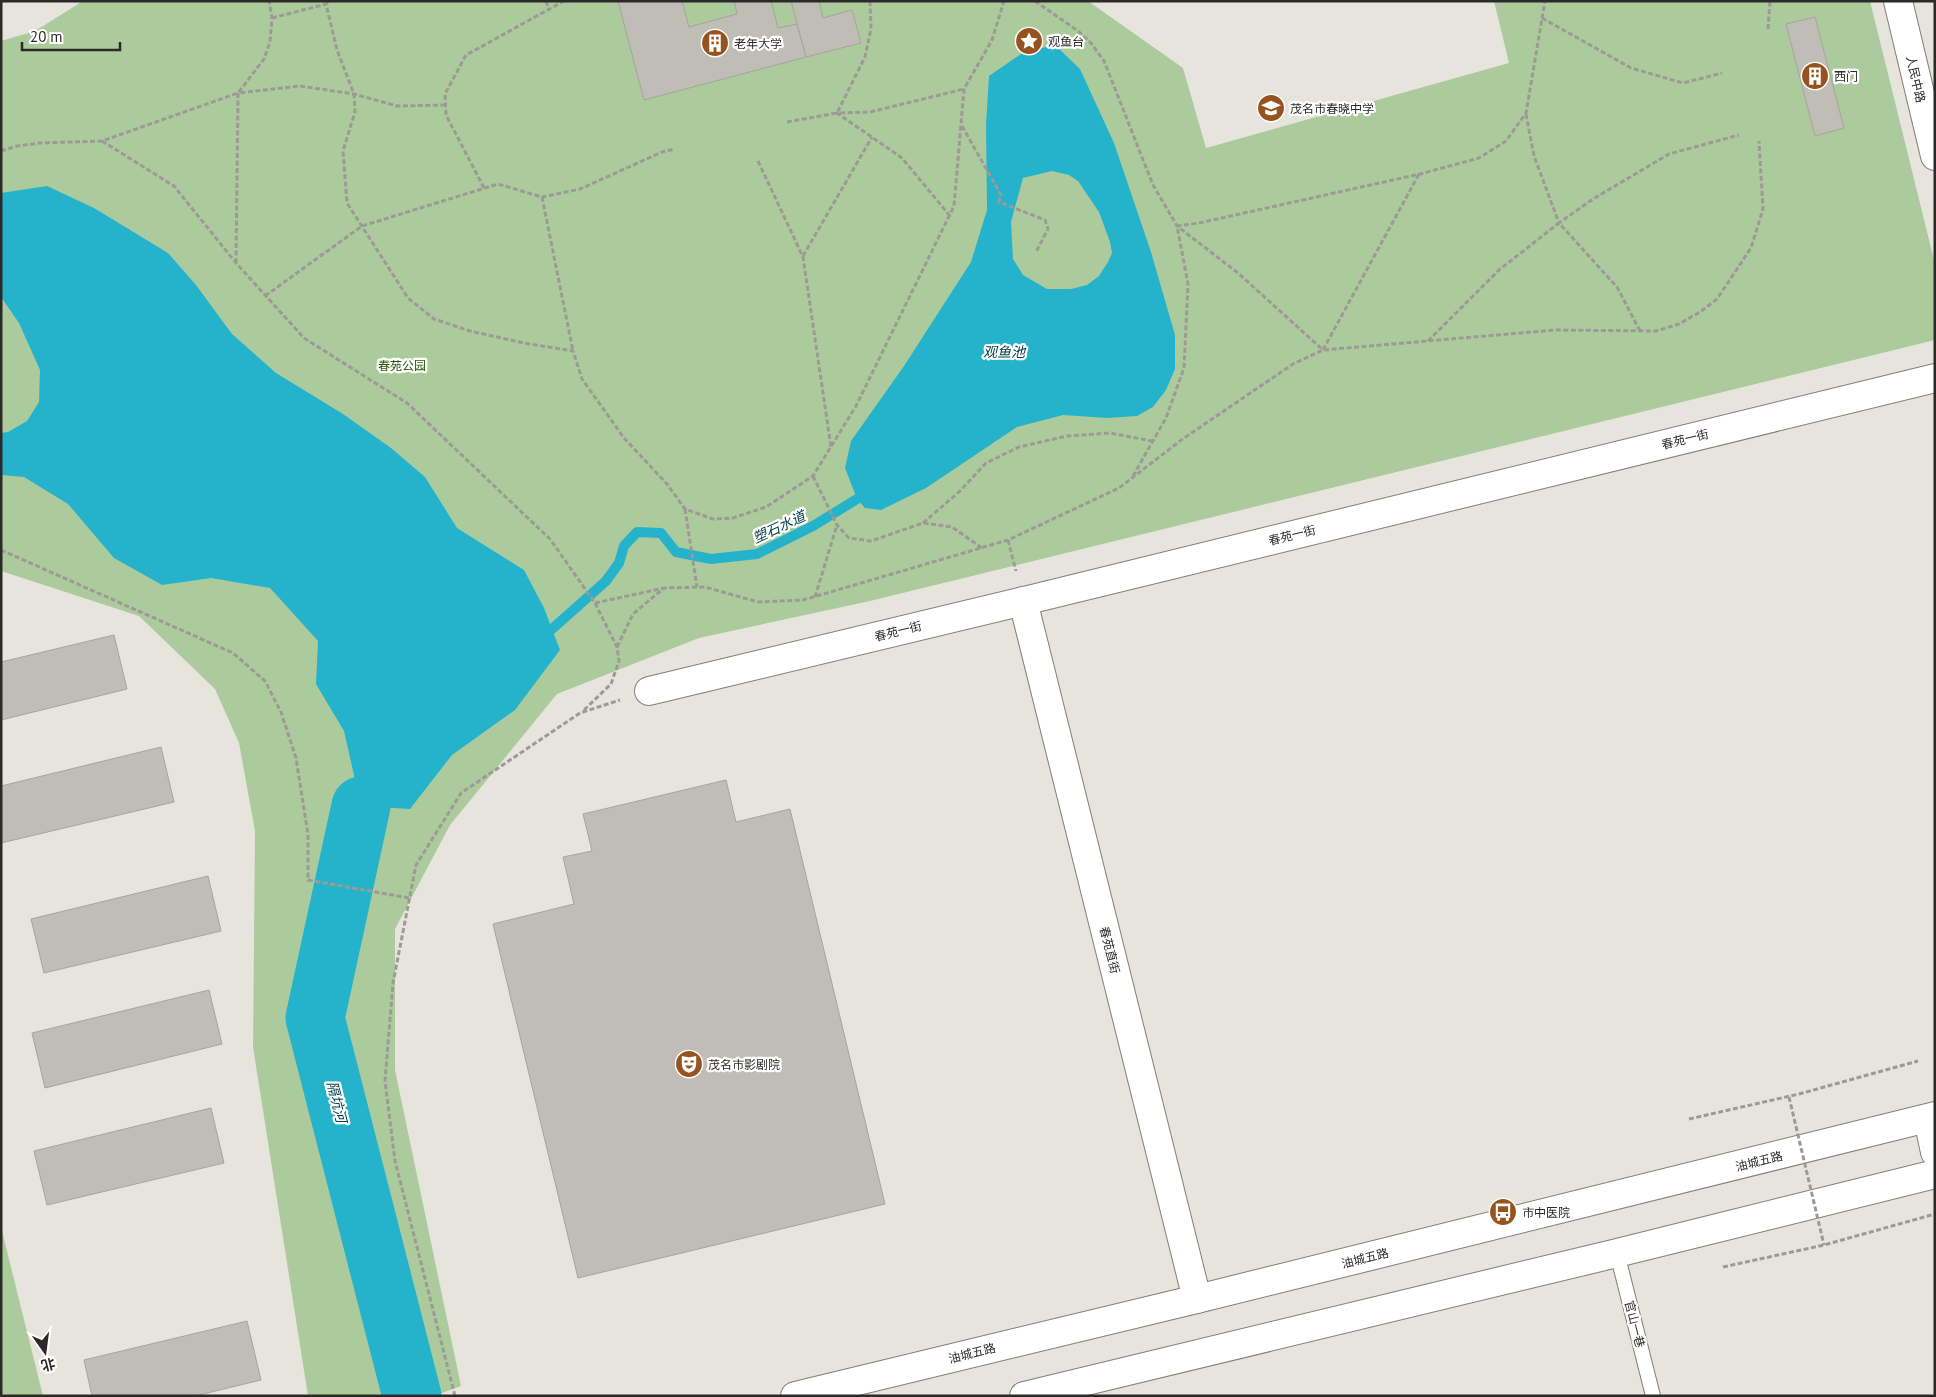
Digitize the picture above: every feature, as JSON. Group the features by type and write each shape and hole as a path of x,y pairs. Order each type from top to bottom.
{"main road":[{"name":"人民中路","path":"1898,1 1935,156"},
{"name":"春苑一街","path":"649,691 1935,378"},
{"name":"春苑直街","path":"1023,601 1197,1299"},
{"name":"油城五路","path":"795,1396 1197,1299 1931,1117"},
{"path":"1931,1117 1935,1152"},
{"path":"1024,1396 1935,1174"}],"lane":[{"name":"官山一巷","path":"1617,1253 1653,1396"}],"path":[{"path":"236,264 238,93 264,59 270,42 272,18 269,1"},
{"path":"546,1 549,10"},
{"path":"484,188 446,115 445,94 466,55 564,1"},
{"path":"837,113 865,57 871,29 870,1"},
{"path":"685,509 713,519 733,518 766,507 813,476 856,406 950,216 954,206 964,89 992,40 1004,1"},
{"path":"1035,1 1078,31 1091,43 1104,61 1153,184 1177,226 1188,284 1184,368 1166,418 1132,478"},
{"path":"1544,1 1526,113 1534,156 1559,223 1617,287 1640,331"},
{"path":"1768,29 1770,1"},
{"path":"272,18 327,3 337,50 354,94 355,112 343,151 347,203 408,298 434,319 488,335 573,351"},
{"path":"1542,18 1631,68 1683,83 1722,73"},
{"path":"1,151 16,146 40,143 102,141 238,93 300,86 354,94 397,106 446,105"},
{"path":"787,122 837,113 870,112 964,89"},
{"path":"837,113 902,158 950,216"},
{"path":"1177,226 1199,223 1420,174 1479,158 1506,141 1526,113"},
{"path":"961,126 1002,195 999,202 1045,220 1048,229 1036,252"},
{"path":"1428,342 1499,270 1593,199 1669,154 1739,135"},
{"path":"803,257 872,137"},
{"path":"102,141 174,186 236,264 304,338 408,403 550,539 594,602 617,647 619,661 611,684 580,713 461,792 416,865 408,898 393,983 385,1081 395,1161 455,1396"},
{"path":"594,602 664,588 697,587 705,587 758,602 804,600 1014,538 1119,488 1184,438 1293,364 1323,350 1555,330 1656,331 1672,326 1700,312 1717,298 1751,248 1762,209 1759,141"},
{"path":"265,296 362,226 498,184 542,197 580,189 662,152 675,149"},
{"path":"758,161 803,257 831,447"},
{"path":"1323,350 1420,174"},
{"path":"542,197 573,351 582,379 624,438 667,484 685,509 697,587"},
{"path":"1177,226 1238,273 1323,350"},
{"path":"813,476 837,525 849,538 871,541 923,523 959,492 986,463 1019,447 1067,436 1110,433 1153,441"},
{"path":"923,523 952,527 982,549"},
{"path":"815,597 837,525"},
{"path":"1,550 233,652 265,681 281,712 296,758 308,835 308,880 408,898"},
{"path":"617,647 633,614 664,588"},
{"path":"580,713 649,691"},
{"path":"1690,1119 1789,1097 1918,1061"},
{"path":"1789,1097 1824,1245"},
{"path":"1723,1267 1824,1245 1935,1214"}],"green space":[{"name":"春苑公园","path":"83,1 1088,1 1183,68 1206,148 1509,63 1494,1 1870,1 1935,264 1935,340 870,601 699,638 557,694 450,825 395,929 395,1070 461,1386 434,1396 308,1396 253,1047 255,831 239,743 215,689 139,616 1,571 1,41 35,31"},
{"path":"1,1227 43,1396 1,1396"}],"water":[{"name":"观鱼池","path":"1055,45 1080,69 1114,143 1151,252 1175,335 1175,369 1166,390 1153,407 1137,416 1107,418 1063,415 1017,427 926,488 881,510 865,508 857,499 845,468 851,441 904,366 971,262 987,210 986,125 989,76 1024,52","holes":["1052,171 1069,175 1078,181 1099,212 1112,253 1099,276 1087,285 1071,289 1047,289 1023,275 1013,259 1011,222 1023,178"]},
{"path":"47,186 94,208 168,253 196,285 232,334 276,373 343,414 391,448 425,477 457,528 524,570 544,608 560,650 515,710 452,755 410,809 361,806 344,731 316,684 318,641 270,588 211,578 162,585 114,558 68,504 24,477 1,475 1,433 8,432 27,421 39,402 40,370 19,323 1,297 1,193"}],"building":[{"name":"老年大学","path":"618,1 682,1 689,27 737,14 734,1 771,1 778,28 797,24 806,57 644,100"},
{"path":"791,1 819,1 823,18 852,10 861,43 806,57"},
{"name":"西门","path":"1815,17 1844,128 1815,136 1786,24"},
{"path":"114,635 127,689 1,720 1,662"},
{"path":"161,747 174,802 1,843 1,786"},
{"name":"茂名市影剧院","path":"726,780 736,822 790,809 885,1204 578,1278 493,924 574,904 563,857 592,851 583,814"},
{"path":"208,876 221,931 44,973 31,919"},
{"path":"209,990 222,1044 45,1088 32,1033"},
{"path":"211,1108 224,1163 47,1205 34,1151"},
{"path":"247,1321 261,1380 195,1396 92,1396 84,1360"}],"waterway":[{"name":"塑石水道","path":"552,629 606,581 619,563 624,546 637,532 661,533 676,552 711,559 757,554 813,526 857,499"},
{"name":"隔坑河","path":"361,806 315,1018 412,1396"}],"place":[{"name":"观鱼台","path":"1029,41"},
{"name":"老年大学","path":"715,43"},
{"name":"西门","path":"1815,76"},
{"name":"茂名市春晓中学","path":"1271,108"},
{"name":"茂名市影剧院","path":"689,1064"},
{"name":"市中医院","path":"1503,1212"}]}
